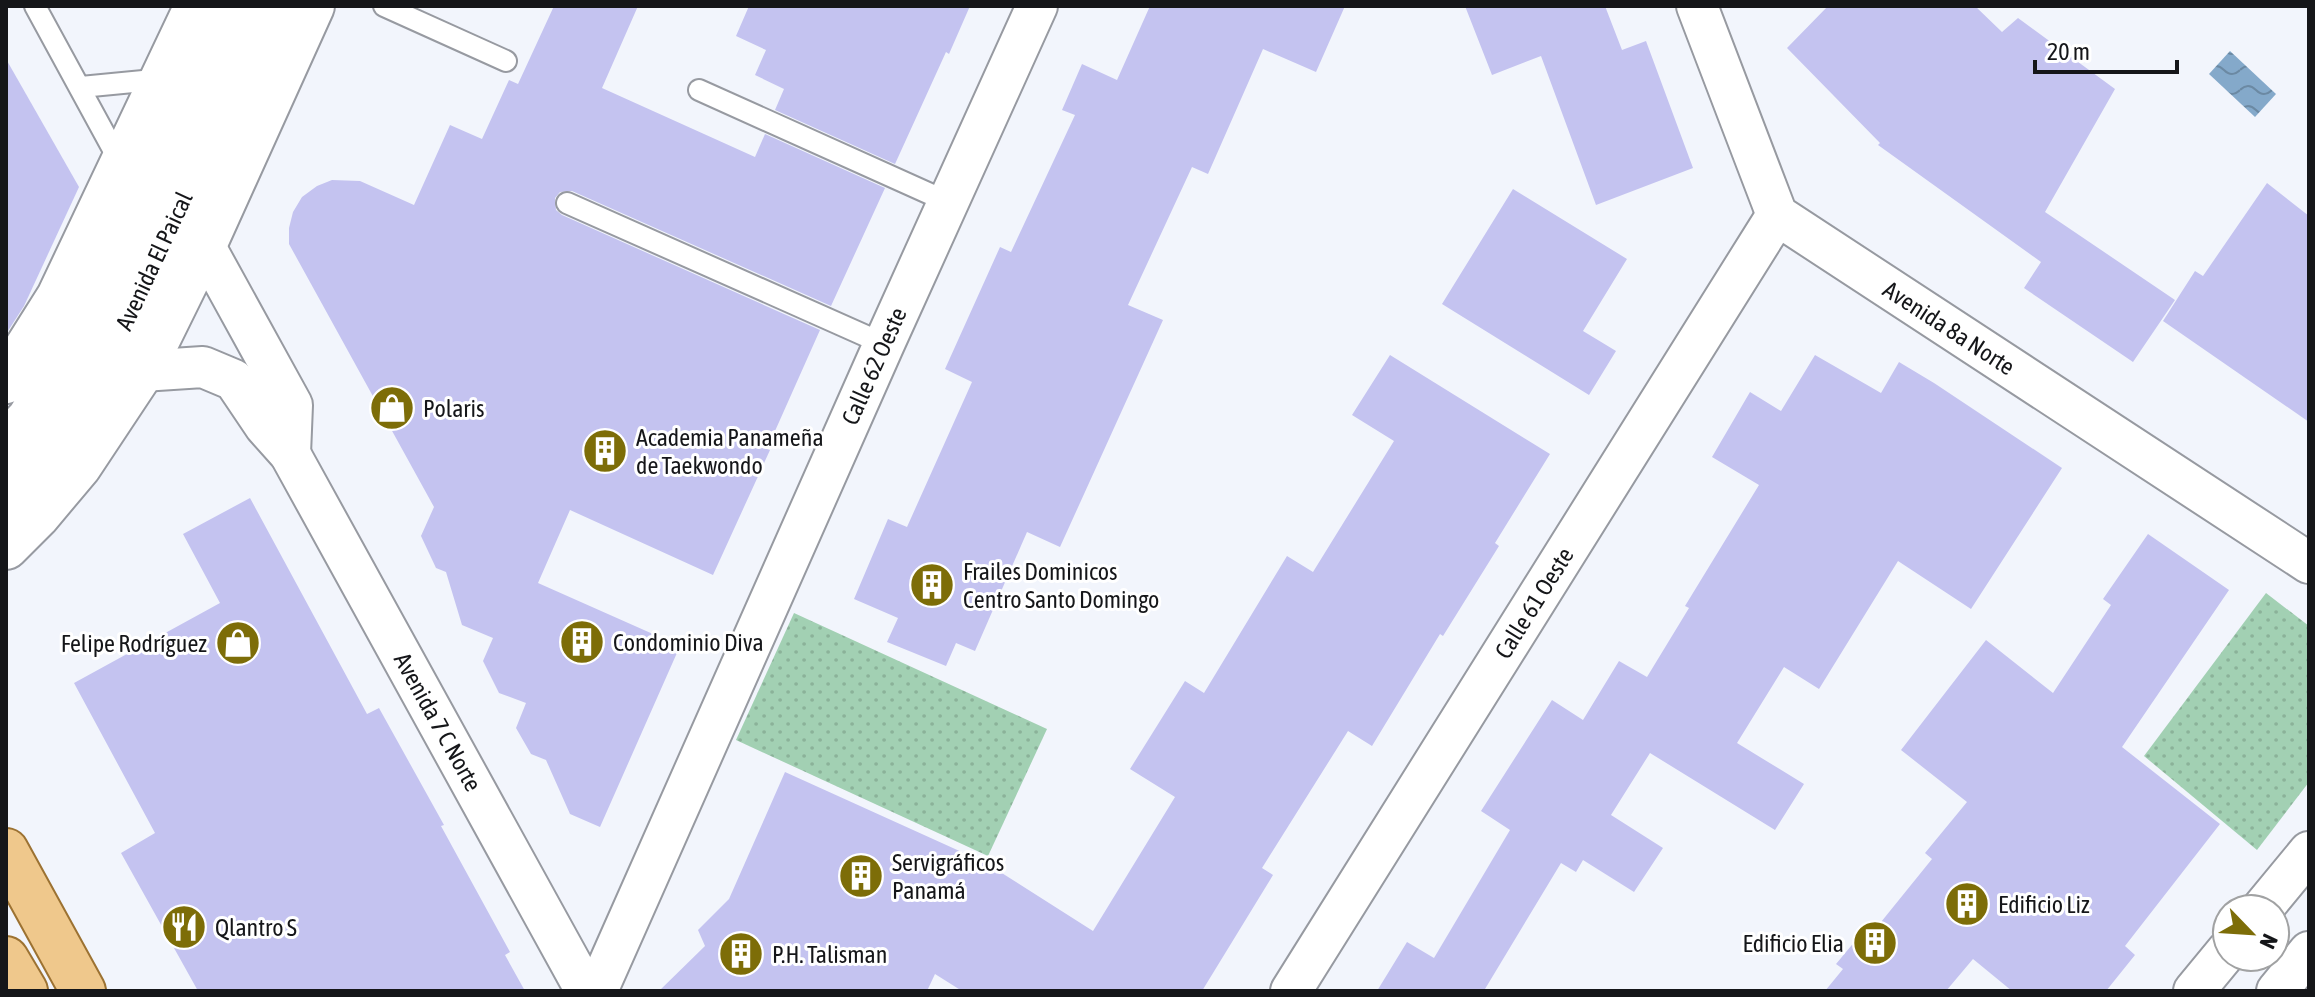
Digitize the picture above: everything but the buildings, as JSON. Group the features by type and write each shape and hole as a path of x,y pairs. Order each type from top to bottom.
{"main road":[{"path":"6,381 59,297 197,6"},
{"name":"Avenida El Paical","path":"6,443 29,419 76,343 232,6"},
{"name":"Avenida El Paical","path":"6,498 109,357 274,6"},
{"path":"6,547 79,466 142,371 204,245 312,6"},
{"path":"6,851 23,909 83,991"},
{"path":"6,959 25,991"}],"street":[{"name":"Calle 62 Oeste","path":"597,991 1037,6"},
{"path":"1697,6 1777,215"},
{"name":"Avenida 8a Norte","path":"1777,215 2309,563"},
{"name":"Calle 61 Oeste","path":"1291,991 1777,215"},
{"path":"204,245 292,405 290,454"},
{"name":"Avenida 7 C Norte","path":"142,371 203,367 234,380 265,426 290,454 586,991"},
{"path":"2275,893 2309,852"},
{"path":"2277,991 2309,952"},
{"path":"2194,991 2211,970"}],"lane":[{"path":"35,6 121,165"},
{"path":"384,6 506,61"},
{"path":"81,87 164,79"},
{"path":"699,90 948,202"},
{"path":"567,203 884,344"}],"green space":[{"path":"2266,593 2309,626 2309,782 2257,850 2144,756"},
{"path":"794,613 1047,729 988,856 736,740"}],"water":[{"path":"2230,51 2276,94 2255,117 2209,74"}],"place":[{"name":"Polaris","path":"392,408"},
{"name":"Academia Panameña de Taekwondo","path":"605,451"},
{"name":"Frailes Dominicos Centro Santo Domingo","path":"932,585"},
{"name":"Condominio Diva","path":"582,642"},
{"name":"Felipe Rodríguez","path":"238,643"},
{"name":"Servigráficos Panamá","path":"861,876"},
{"name":"Edificio Liz","path":"1967,904"},
{"name":"Qlantro S","path":"184,927"},
{"name":"Edificio Elia","path":"1875,943"},
{"name":"P.H. Talisman","path":"741,954"}]}
